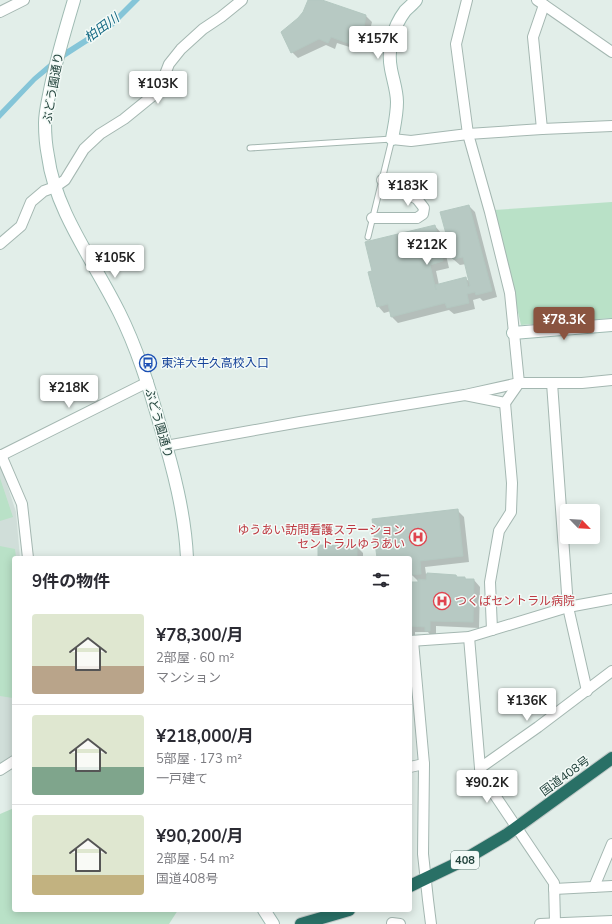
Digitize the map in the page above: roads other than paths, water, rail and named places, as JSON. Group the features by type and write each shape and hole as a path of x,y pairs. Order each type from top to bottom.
{"highway":[{"name":"国道408号","path":"412,885 462,861 517,829 612,758"},
{"path":"301,924 342,912"}],"street":[{"path":"0,12 24,0"},
{"name":"ぶどう園通り","path":"74,0 53,76 45,122 48,158 55,187 69,220 120,312 148,382 176,485 182,513 188,556"},
{"path":"0,244 21,226 31,202 44,191 55,187 65,180 84,149 100,134 124,118 156,93 169,64 181,49 203,29 242,0"},
{"path":"416,0 405,11 397,24 392,38 390,54 391,68 396,88 397,103 392,139 411,141 468,134 612,126"},
{"path":"467,0 456,44 468,134 490,212 510,293 519,383 505,403 512,484 511,512 499,531 490,582 492,630"},
{"path":"542,129 533,37 541,2 612,52"},
{"path":"372,218 417,218 423,214 424,208 417,200 382,180"},
{"path":"513,333 612,326"},
{"path":"166,446 465,395 519,383 612,380"},
{"path":"28,556 22,504 1,456 148,382"},
{"path":"552,383 568,607 587,691"},
{"path":"465,395 505,403"},
{"path":"431,924 423,854 424,764 412,641 469,637 568,607 612,599"},
{"path":"469,637 480,768 484,780 554,882 556,923"},
{"path":"480,768 538,728 612,671"},
{"path":"0,770 12,762"},
{"path":"412,767 424,764"},
{"path":"594,887 612,844"},
{"path":"554,889 612,886"},
{"path":"265,912 273,924"},
{"path":"540,924 612,921"}],"lane":[{"path":"250,148 392,139 368,237"}],"water":[{"name":"柏田川","path":"132,0 140,0 114,26 63,59 36,81 0,119 0,111 33,77 61,53 110,22"}],"place":[{"name":"東洋大牛久高校入口","path":"148,363"},
{"name":"ゆうあい訪問看護ステーション セントラルゆうあい","path":"418,537"},
{"name":"つくばセントラル病院","path":"442,601"}]}
